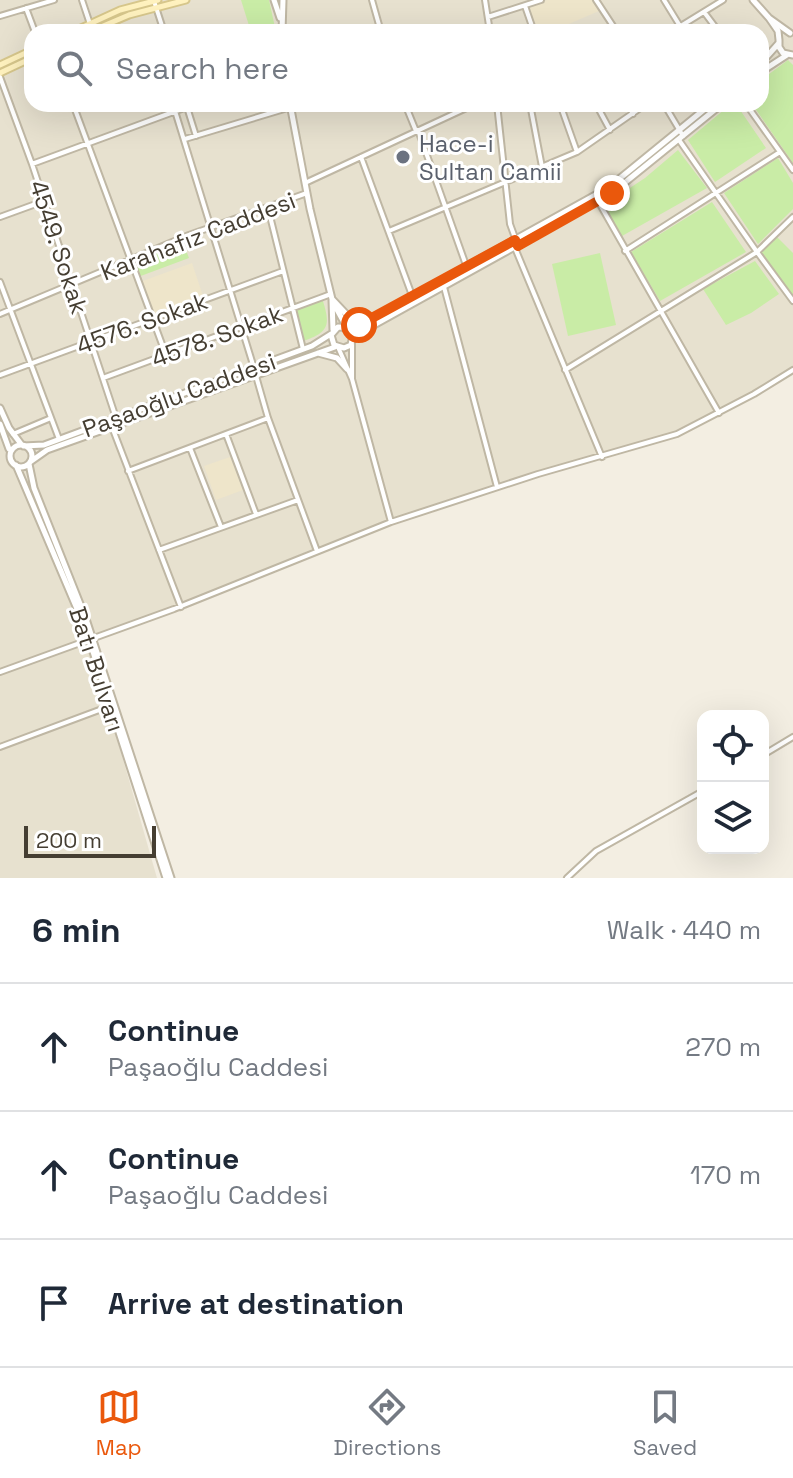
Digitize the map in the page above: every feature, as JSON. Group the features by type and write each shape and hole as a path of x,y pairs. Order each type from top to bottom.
{"main road":[{"path":"90,24 123,9 186,0"},
{"path":"107,24 156,3"},
{"path":"0,65 24,54"},
{"path":"0,75 24,62"}],"street":[{"path":"0,16 54,0"},
{"path":"82,0 90,24"},
{"path":"274,0 281,22"},
{"path":"281,22 283,0"},
{"path":"372,0 379,24"},
{"path":"485,0 488,24"},
{"path":"488,17 541,0"},
{"path":"596,0 612,24"},
{"path":"664,0 679,24"},
{"path":"683,24 723,0"},
{"path":"755,1 778,31 780,50 791,55"},
{"path":"156,3 162,24"},
{"path":"525,6 531,24"},
{"path":"26,8 32,24"},
{"path":"704,12 713,24"},
{"path":"769,18 792,33"},
{"path":"769,54 784,34 792,33"},
{"path":"769,67 791,55"},
{"name":"4549. Sokak","path":"0,75 116,418"},
{"path":"76,112 166,355"},
{"path":"32,164 172,112"},
{"path":"175,112 268,418 317,551"},
{"path":"188,112 196,136"},
{"path":"184,140 272,112"},
{"path":"292,112 307,193 332,296 353,334 352,379"},
{"path":"409,112 467,268"},
{"path":"305,183 457,112"},
{"path":"498,112 510,224 516,245 602,457"},
{"path":"532,112 542,167"},
{"path":"563,112 577,152"},
{"path":"600,112 610,130"},
{"path":"389,231 577,152 636,112"},
{"path":"668,112 717,193 793,301"},
{"path":"332,332 338,327 370,320 598,201 623,186 703,112"},
{"path":"337,347 348,347 372,326 516,245 619,180 711,112"},
{"path":"752,112 793,170"},
{"path":"625,251 780,152"},
{"path":"361,156 413,298"},
{"name":"Karahafız Caddesi","path":"0,314 211,227 307,193"},
{"path":"0,217 44,201"},
{"path":"598,201 719,413"},
{"path":"267,207 303,349"},
{"path":"565,370 757,252 793,217"},
{"name":"4576. Sokak","path":"0,375 283,271"},
{"path":"0,282 59,439"},
{"path":"444,287 497,487"},
{"path":"332,296 341,310 353,319 370,320"},
{"path":"332,296 331,339 352,379 391,522"},
{"name":"4578. Sokak","path":"103,378 332,296"},
{"name":"Paşaoğlu Caddesi","path":"29,463 47,450 255,371 320,342 332,332"},
{"name":"Paşaoğlu Caddesi","path":"22,445 39,446 255,371 337,347"},
{"path":"314,352 332,356 347,369"},
{"path":"0,672 181,607 391,522 677,434 793,370"},
{"path":"0,408 13,434 30,454 29,463 21,467 16,465 0,424"},
{"path":"13,434 51,418"},
{"path":"128,472 268,418"},
{"path":"112,427 181,607"},
{"path":"226,434 256,515"},
{"path":"10,451 14,445 22,445"},
{"path":"190,448 221,527"},
{"name":"Batı Bulvarı","path":"29,463 31,480 91,639 169,878"},
{"name":"Batı Bulvarı","path":"16,465 91,639 110,706 169,878"},
{"path":"159,550 298,500"},
{"path":"0,747 110,706"},
{"path":"769,751 793,737"},
{"path":"567,878 596,851 697,794"}],"shaded area":[{"path":"0,0 793,0 793,370 748,401 676,433 521,476 310,550 248,578 89,640 157,878 0,878"},
{"path":"547,0 592,0 599,11 569,24 533,24 529,11 531,6"},
{"path":"192,263 203,296 155,315 151,313 140,282"},
{"path":"230,457 243,490 216,500 204,466"}],"green space":[{"path":"241,0 269,0 274,24 248,24"},
{"path":"788,60 793,65 793,163 758,112 769,112 769,74"},
{"path":"721,112 741,112 766,148 715,182 688,140"},
{"path":"678,150 707,188 622,236 604,205 645,178"},
{"path":"778,158 793,183 793,209 758,244 724,193"},
{"path":"712,202 746,252 660,301 631,252"},
{"path":"777,237 793,253 793,297 760,252"},
{"path":"179,243 184,245 189,258 138,277 132,264"},
{"path":"600,253 616,325 568,336 552,264"},
{"path":"755,261 779,294 726,325 703,289"},
{"path":"322,298 326,326 319,334 303,341 295,309"}],"place":[{"name":"Hace-i Sultan Camii","path":"403,157"}],"route":[{"path":"359,325 515,240 518,246 612,193"}]}
